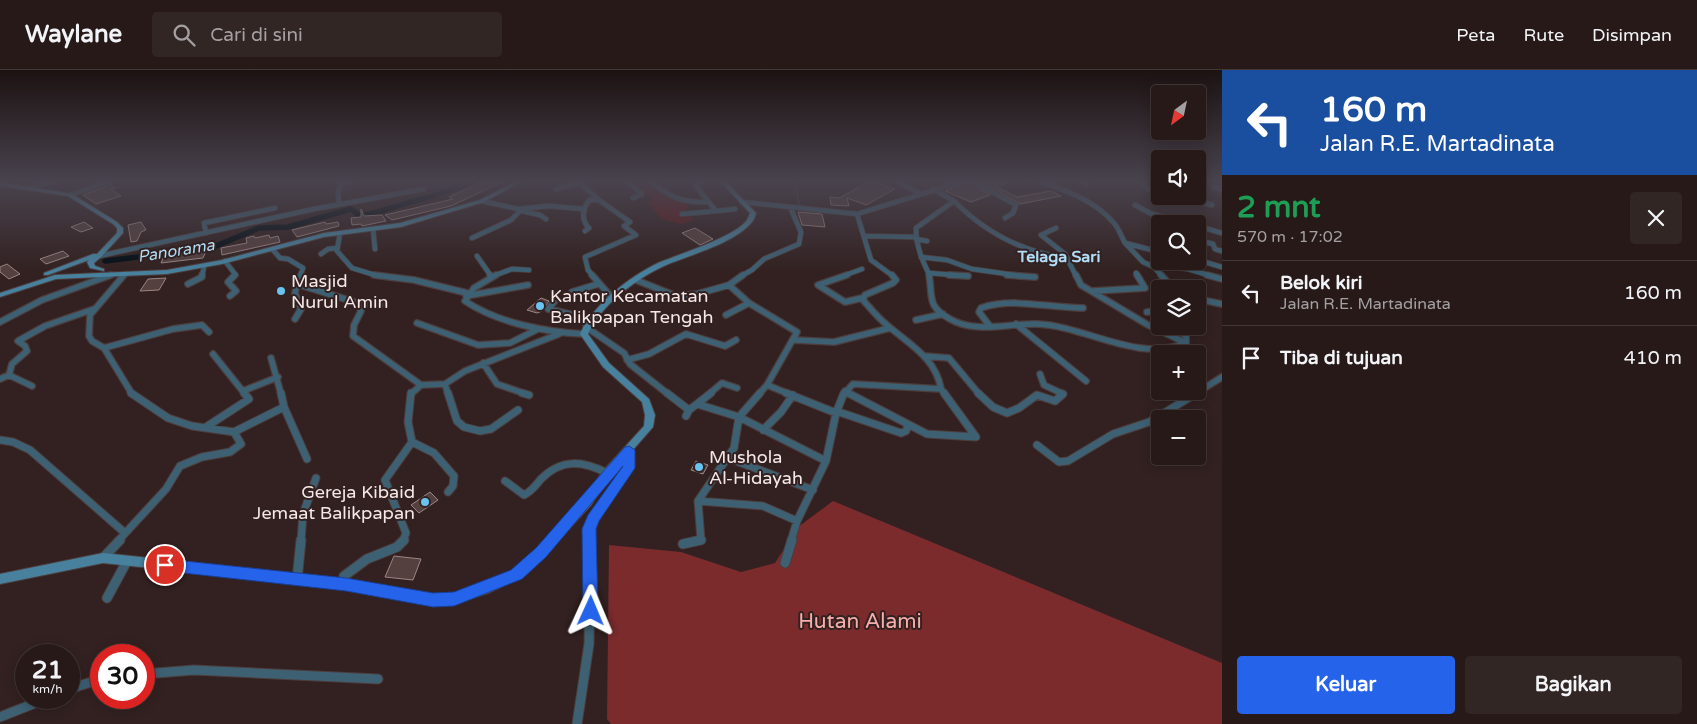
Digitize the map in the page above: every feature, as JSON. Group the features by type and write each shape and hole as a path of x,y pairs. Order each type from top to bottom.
{"main road":[{"path":"0,295 65,273 100,256 116,239 120,233 120,228 97,212"},
{"path":"55,276 167,272 204,266 331,230 412,218 434,212"},
{"path":"0,290 36,277 77,268 102,270 175,267 225,259 273,250 340,233 400,225 446,212"},
{"path":"0,579 103,558 346,584 433,600 454,599 484,589 516,575 541,552 587,502 607,473 648,427 650,415 646,401 606,365 586,327 613,299 636,280 663,263 744,228 753,214 748,212"},
{"path":"77,268 116,239"},
{"path":"90,262 92,267 102,270"},
{"path":"77,268 88,275"},
{"path":"36,277 65,273"}],"street":[{"path":"206,233 204,223 206,222 258,212"},
{"path":"100,256 305,212"},
{"path":"472,238 511,220 519,212"},
{"path":"527,212 540,215 546,219"},
{"path":"584,212 585,224 588,228 585,231"},
{"path":"613,299 598,284 588,270 585,257 634,236 635,234 624,226 630,222 615,212"},
{"path":"682,214 710,212"},
{"path":"636,280 676,296 698,294 730,285 733,280 752,270 764,259 799,244 801,232 792,212"},
{"path":"830,212 858,214 865,212"},
{"path":"938,212 916,228 916,238 921,257 929,273 931,283 930,299 943,314 953,321 965,324 1048,326 1103,340 1149,347 1173,347 1186,342"},
{"path":"966,212 996,233 1045,255 1066,258"},
{"path":"1005,218 1014,212"},
{"path":"1100,212 1116,224 1125,243 1147,264 1154,267 1165,280"},
{"path":"858,214 871,260 892,274 896,280 865,294 862,298 845,302 818,285 862,269"},
{"path":"1056,228 1040,235 1061,250 1076,280 1148,325 1186,342"},
{"path":"1206,228 1222,233"},
{"path":"373,229 375,249"},
{"path":"340,233 336,251 352,268 379,276 414,280 467,295 528,285"},
{"path":"864,236 881,237 890,234 927,241"},
{"path":"1206,242 1213,244 1215,248 1222,251"},
{"path":"1125,243 1151,250"},
{"path":"321,254 328,249 337,248"},
{"path":"273,250 280,258 288,259 303,268 295,293 301,309 296,319"},
{"path":"477,256 492,277"},
{"path":"921,257 948,260 972,269 992,273 1035,277"},
{"path":"225,259 235,274 228,282 236,291 230,296"},
{"path":"1206,262 1222,267"},
{"path":"1147,264 1181,268 1222,279"},
{"path":"188,284 202,277 204,266"},
{"path":"528,270 518,267 475,286 467,295 466,303 538,329 559,334"},
{"path":"929,273 968,276"},
{"path":"1091,291 1145,288 1136,273"},
{"path":"125,274 90,315 89,336 92,341 104,348 131,393 168,418 192,426 206,427 223,432 234,432 284,407"},
{"path":"0,322 36,302 111,275"},
{"path":"297,284 358,304 380,305"},
{"path":"572,292 598,284"},
{"path":"683,544 701,540 698,501 734,448 739,417 767,385 798,336 795,329 749,303 730,285"},
{"path":"845,391 908,425 936,436 976,437 941,390 938,374 924,356 890,328 862,298"},
{"path":"1206,300 1222,304"},
{"path":"554,302 548,310 586,327 624,354 627,360 687,413 722,383 737,388"},
{"path":"726,315 749,303"},
{"path":"989,324 979,312 981,308 990,304 1029,303 1055,308 1083,308"},
{"path":"358,304 361,311 354,325 353,336 421,385"},
{"path":"9,375 12,364 27,351 26,346 18,342 21,338 45,326 94,309"},
{"path":"1147,312 1151,311"},
{"path":"916,320 943,314"},
{"path":"416,323 478,345 510,342 538,329"},
{"path":"1016,324 1086,381"},
{"path":"104,348 185,326 202,325 209,332"},
{"path":"346,584 344,576 370,557 397,547 404,540 406,533 385,480 412,442 408,422 413,389 421,385 445,384 483,364 559,334 586,327"},
{"path":"794,340 834,342 890,328"},
{"path":"627,360 649,354 686,334 725,346 736,340"},
{"path":"1184,335 1188,338 1186,342"},
{"path":"206,427 248,401 243,391 213,354"},
{"path":"924,356 949,358 988,403 997,412 1005,414 1010,413 1037,395 1055,402 1063,394 1044,385 1040,374"},
{"path":"271,358 278,377 284,407 307,459"},
{"path":"483,364 497,384 528,395"},
{"path":"0,379 9,375 32,386"},
{"path":"243,391 278,377"},
{"path":"1037,444 1059,462 1068,461 1113,434 1149,422 1222,377"},
{"path":"445,384 457,421 464,428 480,431 491,429 518,410"},
{"path":"785,563 797,521 826,461 831,445 831,432 836,412 845,391 853,384 941,390"},
{"path":"767,385 836,412 901,432 906,431 908,425"},
{"path":"763,430 781,412 793,395"},
{"path":"697,404 739,417 826,461"},
{"path":"103,558 166,488 180,466 202,457 222,455 238,448 240,439 234,432"},
{"path":"0,440 13,442 30,450 126,533"},
{"path":"412,442 434,453 454,476 453,486 448,492"},
{"path":"577,724 589,646 592,593 589,529 592,519 629,468 629,450"},
{"path":"728,458 813,490"},
{"path":"505,481 524,495 556,466 569,462 593,466 607,473"},
{"path":"297,580 303,514 316,478"},
{"path":"698,501 763,506 797,521"},
{"path":"107,598 127,561"},
{"path":"155,673 194,670 378,679"},
{"path":"0,717 20,709"}],"shaded area":[{"path":"655,212 686,212 693,220 682,224 662,219"}],"green space":[{"name":"Hutan Alami","path":"833,501 1222,663 1222,724 611,724 607,719 609,545 681,552 741,572 775,563 798,527"}],"building":[{"path":"362,212 364,216 382,215 386,221 362,226 361,224 352,225 351,218 361,217"},
{"path":"400,212 428,212 392,220 385,215"},
{"path":"798,212 822,214 825,227 802,225"},
{"path":"84,222 93,228 81,232 71,227"},
{"path":"141,222 146,230 141,232 137,241 131,242 128,225"},
{"path":"325,222 326,224 338,222 339,226 297,237 292,230"},
{"path":"695,228 713,239 700,245 682,233"},
{"path":"269,235 270,238 278,236 280,242 222,255 221,248 247,243 246,238"},
{"path":"63,251 69,256 46,264 40,259"},
{"path":"206,251 203,258 161,263 164,256"},
{"path":"7,264 20,274 9,279 0,272 0,267"},
{"path":"166,278 159,290 140,291 148,279"},
{"name":"Kantor Kecamatan Balikpapan Tengah","path":"541,298 549,301 542,311 537,313 527,310"},
{"name":"Mushola Al-Hidayah","path":"696,461 708,465 703,474 691,470"},
{"name":"Gereja Kibaid Jemaat Balikpapan","path":"430,492 438,500 419,513 411,505"},
{"path":"394,556 421,559 413,580 385,577"}],"waterway":[{"name":"Panorama","path":"105,261 211,248 259,228 288,227 342,212"},
{"name":"Panorama","path":"354,212 360,216 378,212"}],"place":[{"name":"Masjid Nurul Amin","path":"281,291"},
{"name":"Kantor Kecamatan Balikpapan Tengah","path":"540,306"},
{"name":"Mushola Al-Hidayah","path":"699,467"},
{"name":"Gereja Kibaid Jemaat Balikpapan","path":"425,502"}],"district":[{"name":"Telaga Sari","path":"1059,257"}],"route":[{"path":"165,565 346,584 433,600 454,599 484,589 516,575 541,552 587,502 607,473 629,450 629,468 592,519 589,529 591,611"}]}
